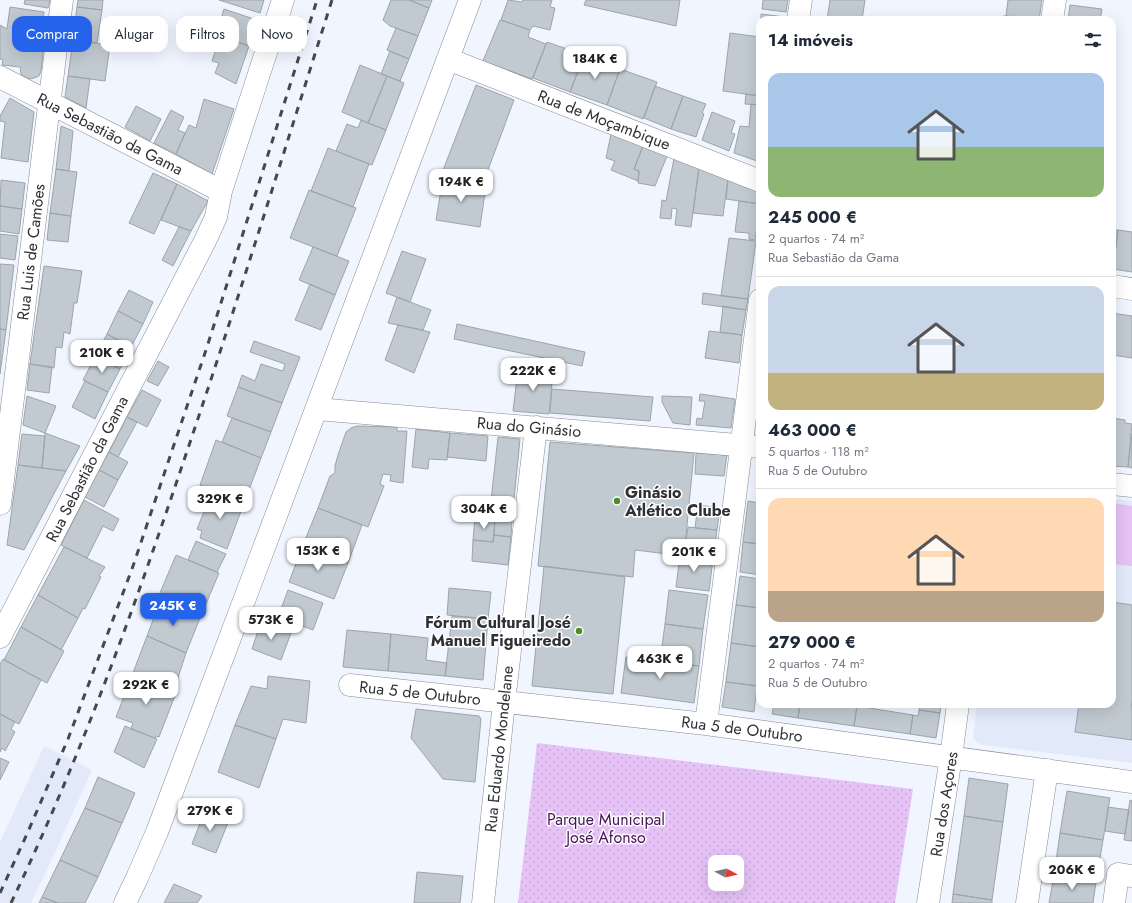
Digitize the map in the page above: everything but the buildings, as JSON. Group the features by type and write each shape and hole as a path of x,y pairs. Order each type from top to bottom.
{"street":[{"name":"Rua Luis de Camões","path":"0,504 62,0"},
{"name":"Rua Sebastião da Gama","path":"0,637 216,217 221,191 283,0"},
{"path":"125,903 157,832 470,0"},
{"path":"799,16 801,0"},
{"path":"1053,16 1055,0"},
{"name":"Rua de Moçambique","path":"448,59 756,179"},
{"name":"Rua Sebastião da Gama","path":"0,77 221,191"},
{"path":"1116,287 1132,289"},
{"path":"706,724 750,446 756,358"},
{"name":"Rua do Ginásio","path":"317,409 750,446"},
{"name":"Rua Eduardo Mondelane","path":"483,903 504,702 536,428"},
{"path":"1116,484 1132,486"},
{"name":"Rua 5 de Outubro","path":"350,685 706,724 1132,782"},
{"name":"Rua dos Açores","path":"928,903 957,708"},
{"path":"1027,903 1047,770"},
{"path":"1114,903 1118,874 1132,876"}],"shaded area":[{"path":"1116,499 1132,501 1132,763 982,745 976,742 973,738 977,708 1116,708"},
{"path":"44,746 92,770 31,903 0,903 0,842"}],"green space":[{"path":"1116,504 1132,506 1132,566 1116,564"},
{"name":"Parque Municipal José Afonso","path":"537,743 913,789 895,903 518,903"}],"railway":[{"path":"0,893 68,739 132,569 207,347 317,0"},
{"path":"11,903 60,795 104,686 145,575 259,232 332,0"}],"place":[{"name":"Ginásio Atlético Clube","path":"617,501"},
{"name":"Fórum Cultural José Manuel Figueiredo","path":"579,631"}]}
